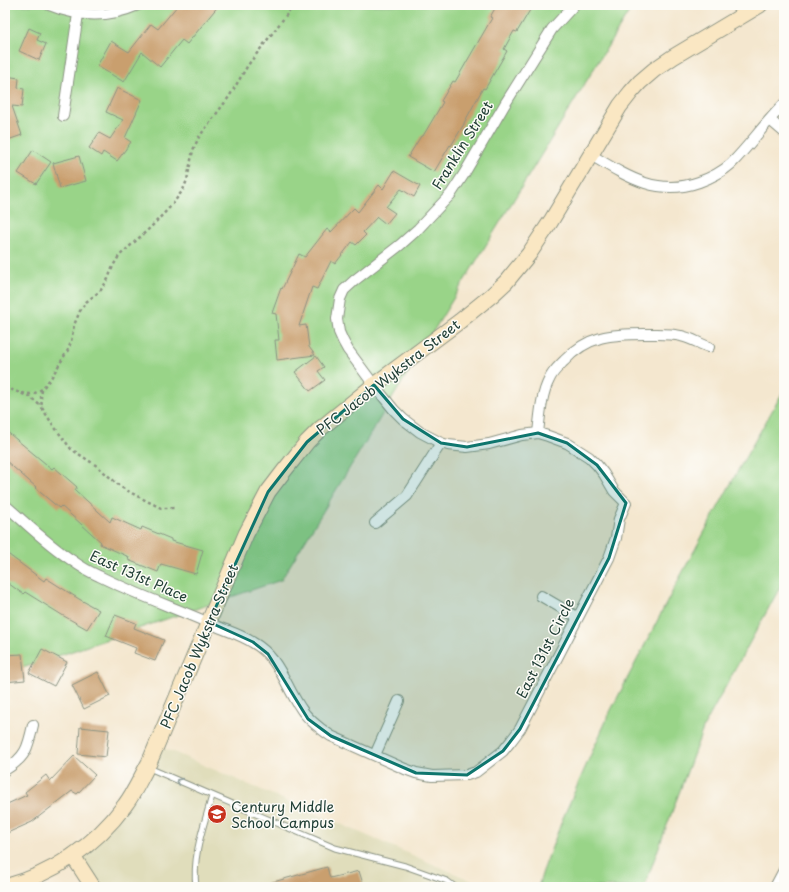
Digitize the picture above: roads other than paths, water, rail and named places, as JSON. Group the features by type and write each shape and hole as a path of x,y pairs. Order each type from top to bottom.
{"street":[{"path":"49,5 78,14 99,15 110,14 138,5"},
{"name":"Franklin Street","path":"374,385 348,350 340,332 337,319 340,299 344,290 418,229 451,194 505,104 552,30 574,5"},
{"name":"PFC Jacob Wykstra Street","path":"5,886 30,879 57,866 73,856 106,828 125,805 147,767 246,534 268,492 307,442 320,429 374,385 460,321 506,282 529,254 620,106 640,82 673,57 760,5"},
{"path":"63,116 78,14"},
{"path":"590,155 640,182 670,187 692,184 708,178 730,165 784,104"},
{"path":"770,120 784,132"},
{"path":"538,434 540,412 549,379 570,354 582,345 610,335 670,334 682,336 710,347"},
{"name":"East 131st Circle","path":"208,622 253,642 268,654 280,670 308,719 322,730 331,736 416,773 442,777 455,775 467,776 476,772 503,750 520,729 609,558 616,538 619,519 626,503 614,491 597,465 589,457 567,443 538,434 522,435 490,444 467,446 441,443 420,432 403,419 374,385"},
{"path":"375,523 407,496 441,443"},
{"name":"East 131st Place","path":"5,505 49,544 73,562 99,576 162,604 208,622"},
{"path":"541,596 577,617"},
{"path":"375,755 399,701"},
{"path":"5,770 24,755 29,745 34,725"},
{"path":"73,856 93,887"},
{"path":"775,887 784,870"}],"lane":[{"path":"147,767 335,848 405,866 447,881 454,887"},
{"path":"196,887 195,877 198,851 212,796"}],"place":[{"name":"Century Middle School Campus","path":"217,814"}]}
